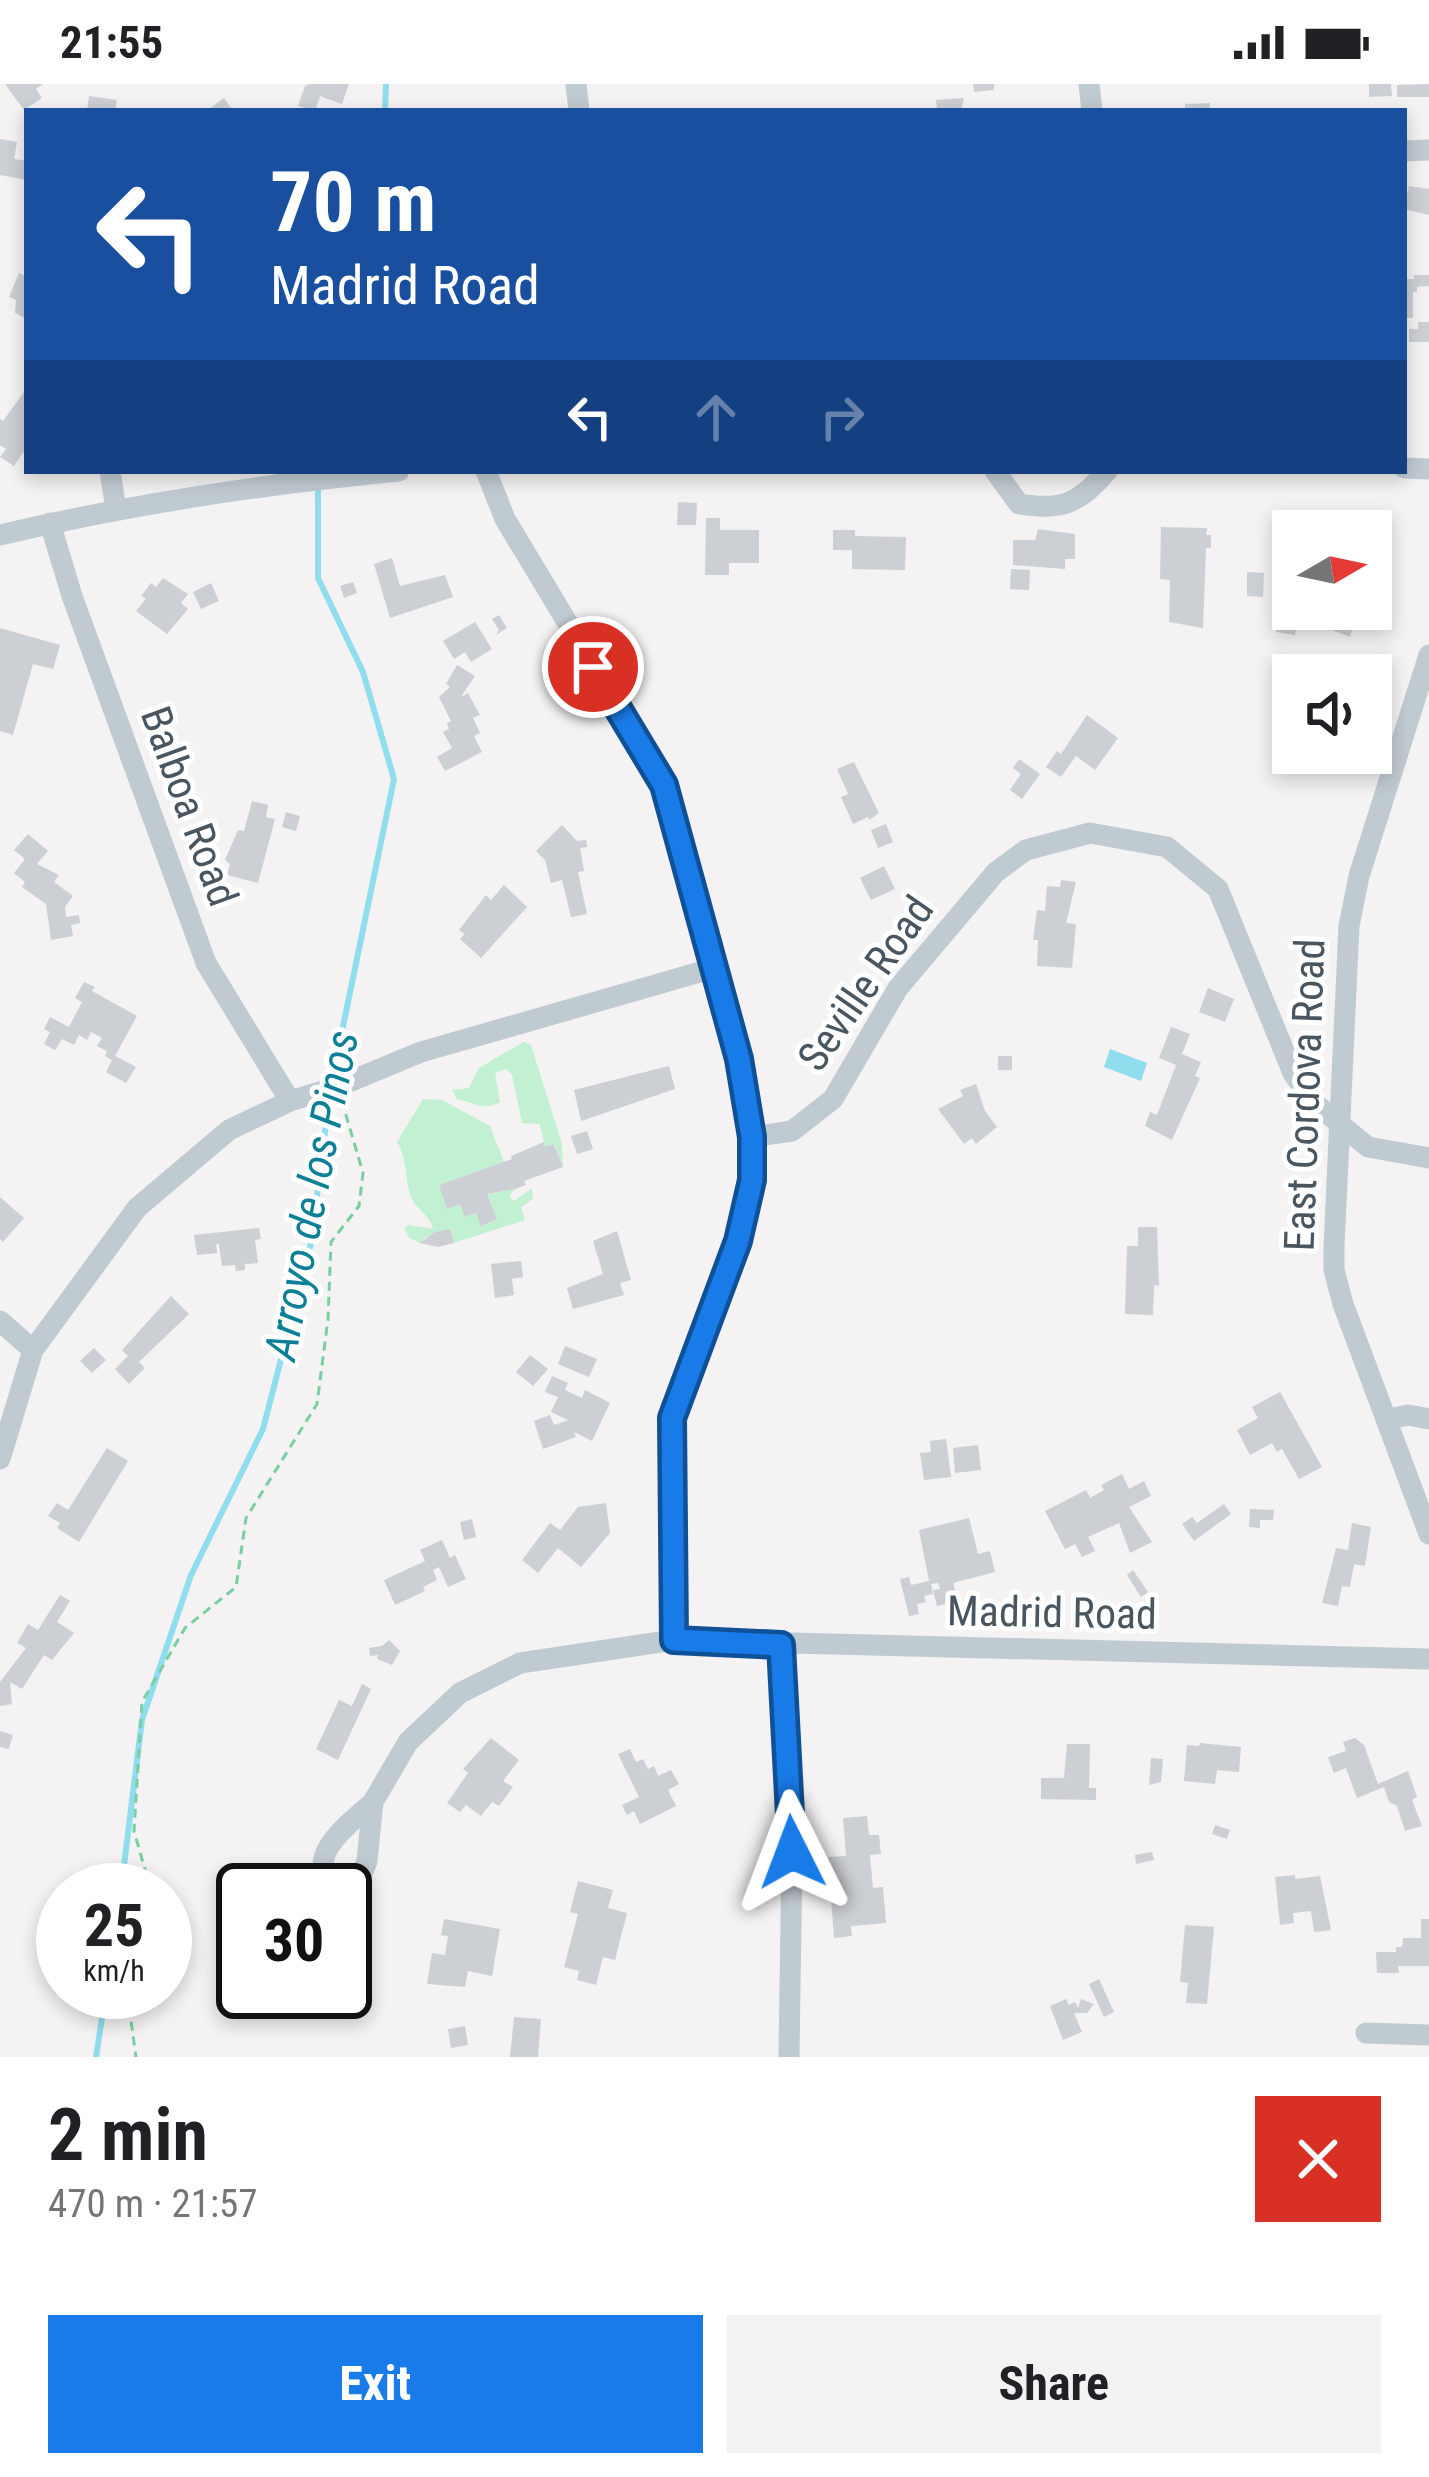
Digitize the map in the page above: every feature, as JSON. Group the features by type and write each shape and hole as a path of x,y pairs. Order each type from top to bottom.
{"street":[{"path":"110,474 116,510"},
{"path":"0,535 116,510 365,474"},
{"path":"487,474 505,519 664,785 739,1059 752,1137 752,1180 738,1241 672,1418 674,1640"},
{"path":"997,474 1019,505 1055,510 1089,492 1105,474"},
{"name":"Balboa Road","path":"50,523 72,596 206,963 290,1101"},
{"name":"East Cordova Road","path":"1429,655 1354,898 1346,954 1334,1270 1342,1304 1429,1534"},
{"name":"Seville Road","path":"752,1137 793,1131 833,1099 898,988 996,872 1026,850 1090,833 1167,847 1218,889 1293,1073 1312,1101 1369,1147 1429,1158"},
{"path":"0,1459 34,1350 137,1208 230,1130 290,1101 422,1052 714,968"},
{"path":"0,1321 34,1350"},
{"path":"1386,1420 1408,1415 1429,1419"},
{"name":"Madrid Road","path":"373,1802 409,1742 432,1715 490,1676 520,1663 674,1640 1429,1658"},
{"path":"781,1645 792,1852 789,2057"},
{"path":"1366,2033 1429,2035"}],"path":[{"path":"143,1863 134,1831 142,1702 185,1628 236,1587 245,1518 316,1404 328,1319 331,1241 358,1206 363,1173 347,1129 339,1086"},
{"path":"131,2019 136,2057"}],"green space":[{"path":"524,1042 531,1045 562,1144 563,1167 555,1144 545,1147 540,1124 522,1123 507,1069 495,1073 500,1102 494,1105 457,1099 452,1090 469,1088 479,1068"},
{"path":"423,1099 442,1100 490,1126 504,1162 439,1185 447,1208 460,1204 465,1217 476,1213 482,1226 497,1219 487,1194 515,1189 509,1196 514,1201 532,1188 533,1199 521,1207 525,1220 454,1243 426,1237 420,1243 409,1238 404,1228 408,1225 433,1229 412,1199 397,1142"}],"water":[{"path":"1110,1049 1147,1063 1141,1081 1104,1067"}],"building":[{"path":"5,84 43,84 36,89 42,98 24,110"},
{"path":"349,84 342,104 320,96 316,108 298,106 305,86"},
{"path":"973,84 994,84 994,90 974,92"},
{"path":"1369,84 1391,84 1392,96 1369,97"},
{"path":"1429,84 1429,97 1397,97 1397,85"},
{"path":"89,96 117,100 116,108 87,108"},
{"path":"224,98 231,108 210,108"},
{"path":"964,98 962,108 937,108 936,100"},
{"path":"1210,103 1210,108 1185,108 1185,104"},
{"path":"0,139 17,142 14,159 24,161 24,179 0,175"},
{"path":"1409,186 1429,189 1429,215 1407,210"},
{"path":"19,273 24,276 24,318 15,313 16,300 9,297"},
{"path":"1414,275 1429,275 1429,286 1413,292 1413,318 1407,318 1407,279"},
{"path":"1418,322 1429,322 1429,342 1409,342 1409,329 1418,329"},
{"path":"24,392 24,451 14,466 0,457 6,449 0,445 0,419"},
{"path":"678,502 697,503 696,525 677,525"},
{"path":"706,518 720,518 720,530 759,530 759,563 729,563 729,575 705,575"},
{"path":"1161,527 1207,528 1206,535 1211,535 1211,548 1206,548 1203,628 1169,622 1170,580 1160,579"},
{"path":"1038,529 1075,534 1075,559 1065,559 1065,569 1013,565 1013,540 1035,540"},
{"path":"833,530 855,530 855,536 906,537 905,570 852,569 852,550 833,550"},
{"path":"392,558 400,586 445,575 453,597 390,618 374,564"},
{"path":"1011,569 1030,570 1029,590 1010,589"},
{"path":"1247,572 1264,573 1263,597 1247,596"},
{"path":"163,578 188,594 181,603 188,609 167,634 136,611 151,583 156,587"},
{"path":"353,582 357,593 344,598 340,586"},
{"path":"211,583 219,601 201,609 193,592"},
{"path":"499,615 507,628 496,635 499,630 492,619"},
{"path":"475,622 492,649 471,662 465,652 454,659 443,641"},
{"path":"0,628 60,645 53,669 33,664 13,735 0,731"},
{"path":"457,665 475,676 461,697 468,693 480,715 473,718 480,733 474,736 482,752 445,771 437,757 452,748 443,732 451,721 439,697 450,687 446,684"},
{"path":"1087,715 1118,738 1095,770 1076,756 1061,777 1046,767 1057,751 1061,754"},
{"path":"1019,759 1040,774 1022,799 1010,790 1021,774 1013,768"},
{"path":"854,762 879,813 853,824 841,797 848,794 837,769"},
{"path":"252,801 268,805 266,817 275,819 258,883 227,875 230,864 225,860 238,830 244,831"},
{"path":"286,812 300,816 296,831 282,827"},
{"path":"886,824 893,842 878,848 871,830"},
{"path":"562,825 577,841 586,840 587,847 580,848 584,871 578,872 587,914 571,917 562,880 551,883 545,860 536,851"},
{"path":"28,834 48,851 37,864 59,875 54,882 73,896 65,907 66,917 79,915 80,923 71,925 73,936 51,940 46,904 22,887 25,882 14,873 25,859 14,850"},
{"path":"884,866 895,889 871,900 860,878"},
{"path":"1061,880 1076,882 1066,923 1076,924 1072,968 1037,966 1038,940 1033,940 1037,910 1045,911 1047,886 1060,887"},
{"path":"504,885 527,907 481,958 460,939 465,934 459,930 486,895 491,900"},
{"path":"84,982 137,1016 115,1056 136,1067 126,1083 106,1072 112,1060 97,1046 102,1038 91,1032 87,1040 79,1035 74,1045 62,1039 55,1050 44,1044 50,1017 69,1027 82,1002 75,998"},
{"path":"1208,988 1234,999 1225,1022 1199,1012"},
{"path":"1171,1027 1190,1034 1182,1054 1201,1062 1195,1076 1200,1078 1172,1140 1145,1126 1150,1112 1157,1115 1176,1065 1159,1058"},
{"path":"998,1056 1012,1056 1012,1070 998,1070"},
{"path":"669,1066 675,1089 581,1121 574,1090"},
{"path":"976,1084 985,1111 997,1127 976,1144 972,1138 964,1144 938,1109 963,1096 960,1090"},
{"path":"587,1131 593,1149 577,1154 571,1136"},
{"path":"544,1142 545,1147 554,1144 563,1167 515,1189 487,1194 497,1219 481,1226 476,1213 465,1217 460,1204 447,1209 439,1185 512,1159"},
{"path":"0,1197 24,1218 3,1242 0,1239"},
{"path":"1138,1227 1157,1227 1159,1286 1154,1285 1153,1315 1125,1314 1127,1246 1138,1246"},
{"path":"259,1228 261,1239 255,1240 258,1263 245,1264 245,1270 222,1266 219,1244 217,1253 197,1255 194,1235"},
{"path":"450,1229 454,1243 438,1247 420,1243 435,1232"},
{"path":"617,1231 631,1280 620,1283 624,1295 573,1309 567,1288 603,1274 593,1241"},
{"path":"521,1261 523,1277 512,1279 514,1295 495,1298 491,1264"},
{"path":"171,1296 189,1314 139,1362 145,1368 129,1384 115,1369 128,1356 122,1350"},
{"path":"565,1346 597,1359 589,1377 558,1364"},
{"path":"94,1348 106,1360 92,1373 80,1361"},
{"path":"530,1355 548,1369 533,1386 516,1372"},
{"path":"552,1376 568,1383 565,1390 582,1398 585,1390 610,1403 592,1441 574,1432 576,1437 543,1449 534,1421 550,1415 554,1425 568,1420 551,1412 558,1397 545,1392"},
{"path":"1280,1392 1322,1467 1299,1479 1282,1449 1277,1452 1272,1443 1250,1455 1237,1430 1258,1418 1252,1407"},
{"path":"946,1439 951,1477 924,1480 920,1453 931,1452 930,1441"},
{"path":"978,1445 981,1470 955,1473 953,1448"},
{"path":"107,1448 128,1461 79,1542 48,1516 57,1503 68,1510"},
{"path":"1122,1474 1129,1489 1144,1481 1151,1496 1129,1507 1152,1542 1130,1553 1119,1523 1088,1537 1095,1551 1082,1557 1075,1544 1065,1549 1045,1511 1086,1490 1090,1498 1104,1490 1101,1485"},
{"path":"606,1503 610,1533 581,1567 558,1548 538,1573 522,1560 550,1523 560,1530 578,1507"},
{"path":"1224,1504 1231,1514 1194,1541 1182,1524 1192,1517 1197,1523"},
{"path":"1250,1509 1274,1510 1273,1520 1260,1520 1260,1528 1249,1527"},
{"path":"969,1518 978,1554 990,1551 995,1572 953,1583 958,1601 937,1606 933,1590 940,1589 938,1583 931,1584 933,1594 917,1604 919,1614 909,1616 900,1579 909,1577 911,1585 929,1581 919,1530"},
{"path":"472,1519 476,1537 464,1540 460,1522"},
{"path":"1352,1523 1371,1527 1365,1566 1354,1564 1350,1587 1342,1586 1338,1606 1322,1603 1336,1548 1348,1550"},
{"path":"442,1540 466,1579 448,1587 439,1567 433,1570 437,1580 423,1587 425,1591 395,1605 384,1580 425,1561 420,1550"},
{"path":"1133,1570 1148,1592 1141,1597 1127,1575"},
{"path":"60,1595 70,1601 57,1622 74,1633 52,1660 44,1655 22,1689 10,1682 12,1704 0,1706 0,1682 26,1648 17,1643 28,1624 38,1630"},
{"path":"389,1640 400,1651 392,1665 377,1659 378,1655 370,1656 369,1648"},
{"path":"362,1684 371,1689 338,1760 316,1749 339,1700 352,1706"},
{"path":"0,1731 13,1735 9,1749 0,1747"},
{"path":"491,1738 519,1760 503,1781 513,1787 499,1806 492,1802 481,1816 466,1805 460,1812 447,1803 468,1773 463,1769"},
{"path":"1355,1738 1364,1745 1378,1784 1408,1771 1422,1826 1405,1831 1384,1787 1357,1798 1346,1768 1334,1773 1328,1757 1346,1751 1343,1742"},
{"path":"1067,1744 1090,1744 1089,1788 1096,1788 1096,1800 1041,1799 1041,1778 1064,1778"},
{"path":"1187,1745 1241,1747 1239,1772 1217,1770 1215,1784 1184,1781"},
{"path":"630,1749 636,1762 643,1759 648,1769 654,1766 658,1776 671,1770 679,1784 668,1790 676,1806 640,1824 634,1811 627,1815 622,1805 639,1797 618,1754"},
{"path":"1151,1758 1163,1759 1161,1782 1149,1785"},
{"path":"867,1816 869,1835 879,1835 881,1854 870,1855 873,1888 883,1887 886,1923 851,1926 852,1936 834,1938 828,1857 846,1856 843,1818"},
{"path":"1215,1825 1230,1830 1227,1839 1212,1834"},
{"path":"1152,1852 1154,1860 1136,1864 1135,1855"},
{"path":"1295,1875 1295,1879 1320,1876 1331,1930 1314,1932 1311,1911 1293,1913 1294,1923 1280,1925 1275,1877"},
{"path":"578,1881 613,1890 608,1908 627,1913 615,1960 603,1957 596,1985 577,1980 579,1971 564,1967 578,1914 570,1912"},
{"path":"444,1919 500,1929 492,1976 468,1971 465,1987 427,1984 432,1953 445,1955"},
{"path":"1421,1919 1429,1919 1429,1966 1398,1966 1399,1973 1377,1973 1376,1952 1396,1952 1403,1938 1421,1938"},
{"path":"1185,1925 1214,1927 1207,2004 1186,2003 1188,1983 1180,1982"},
{"path":"1099,1979 1114,2012 1104,2017 1089,1984"},
{"path":"1066,1999 1078,2008 1081,1999 1094,2004 1087,2013 1074,2013 1082,2032 1063,2040 1050,2006"},
{"path":"514,2017 541,2019 538,2057 510,2057"},
{"path":"465,2026 468,2045 451,2048 448,2029"}],"waterway":[{"name":"Arroyo de los Pinos","path":"385,108 386,84"},
{"name":"Arroyo de los Pinos","path":"318,491 318,578 363,672 394,779 332,1080"},
{"name":"Arroyo de los Pinos","path":"124,1863 142,1720 191,1575 263,1429 311,1243 330,1093"},
{"name":"Arroyo de los Pinos","path":"96,2057 102,2019"}],"route":[{"path":"593,667 664,785 739,1059 752,1137 752,1180 738,1241 672,1418 674,1640 781,1645 792,1852"}]}
